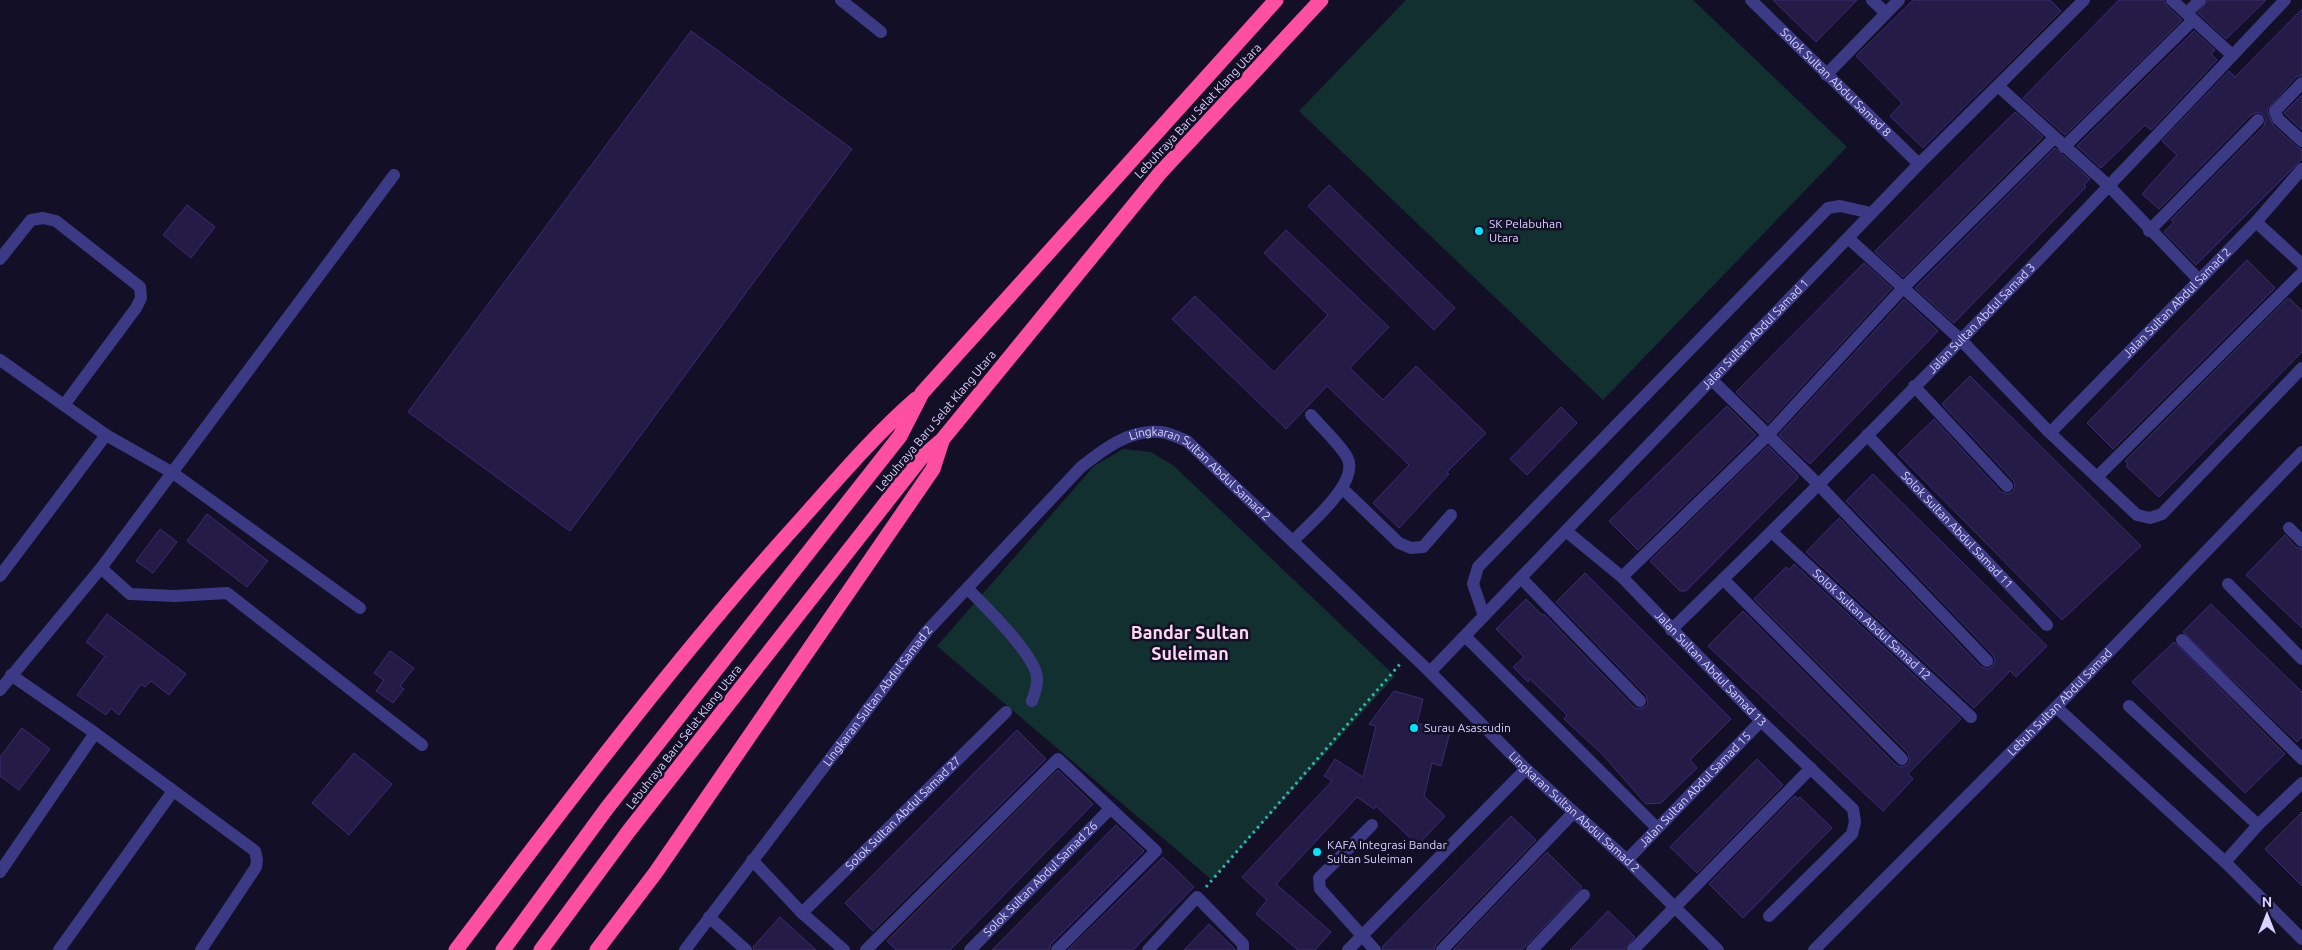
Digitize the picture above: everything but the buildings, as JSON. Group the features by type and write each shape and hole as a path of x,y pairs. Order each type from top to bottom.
{"highway":[{"name":"Lebuhraya Baru Selat Klang Utara","path":"503,950 607,808 900,436 922,393 1276,0"},
{"name":"Lebuhraya Baru Selat Klang Utara","path":"541,950 628,832 921,458 942,440 1160,173 1321,0"},
{"path":"456,950 561,810 734,594 885,426 922,393"},
{"path":"597,950 656,872 933,470 942,440"}],"street":[{"path":"842,0 881,32"},
{"name":"Solok Sultan Abdul Samad 8","path":"1751,0 1919,164"},
{"path":"1872,0 1886,13"},
{"path":"1826,75 1898,0"},
{"path":"2172,0 2232,55"},
{"path":"2064,147 2190,16 2200,0"},
{"name":"Jalan Sultan Abdul Samad 3","path":"1671,630 1772,532 1867,435 2109,186 2285,0"},
{"name":"Jalan Sultan Abdul Samad 1","path":"1430,672 1713,380 1871,213 1998,86 2077,2"},
{"path":"2302,84 2275,111 2278,119 2302,141"},
{"path":"1998,86 2109,186 2149,231 2199,280"},
{"path":"2149,231 2258,120"},
{"path":"1622,577 1767,436 1902,289 2054,138"},
{"name":"Jalan Sultan Abdul Samad 2","path":"2050,433 2256,222 2302,169"},
{"path":"0,690 101,568 394,175"},
{"path":"1484,616 1474,584 1478,567 1828,208 1840,206 1871,213"},
{"path":"0,259 32,220 42,218 56,221 140,287 141,298 136,308 64,405"},
{"path":"2256,222 2302,264"},
{"path":"1848,238 1902,289 1960,339 2050,433 2137,515 2150,518 2162,514 2302,368"},
{"path":"2097,477 2302,273"},
{"path":"0,360 106,435 173,473 360,608"},
{"path":"1713,380 1767,436 1818,484 1986,661"},
{"path":"1914,386 2006,486"},
{"path":"1293,541 1343,489 1348,471 1348,458 1311,415"},
{"name":"Lingkaran Sultan Abdul Samad 2","path":"685,950 927,631 1081,467 1108,446 1136,433 1162,432 1187,441 1410,652 1526,769 1627,860 1718,950"},
{"path":"0,576 106,435"},
{"name":"Solok Sultan Abdul Samad 11","path":"1867,435 2047,625"},
{"name":"Lebuh Sultan Abdul Samad","path":"1814,950 2056,707 2302,452"},
{"path":"1343,489 1399,543 1411,548 1423,547 1451,515"},
{"path":"2289,528 2302,541"},
{"name":"Jalan Sultan Abdul Samad 13","path":"1566,531 1622,577 1671,630 1761,721 1853,809 1855,822 1852,834 1769,916"},
{"name":"Solok Sultan Abdul Samad 12","path":"1772,532 1970,717"},
{"path":"101,568 130,594 175,596 228,593 422,745"},
{"path":"1521,578 1640,701"},
{"path":"1723,580 1902,758"},
{"path":"2228,584 2302,659"},
{"path":"968,589 995,615 1033,664 1038,677 1032,701"},
{"path":"1465,636 1657,828"},
{"path":"2182,640 2302,759"},
{"path":"11,676 95,734 254,850 257,860 256,867 201,950"},
{"path":"2129,706 2258,825"},
{"path":"2056,707 2225,862 2302,939"},
{"name":"Solok Sultan Abdul Samad 27","path":"802,913 1006,712"},
{"name":"Jalan Sultan Abdul Samad 15","path":"1627,860 1761,721"},
{"path":"0,872 95,734"},
{"path":"866,950 1058,759 1156,851 1057,950"},
{"path":"1632,950 1811,768"},
{"path":"1348,950 1526,769"},
{"path":"2225,862 2258,825 2302,783"},
{"path":"59,950 173,791"},
{"name":"Solok Sultan Abdul Samad 26","path":"970,950 1110,809"},
{"path":"1442,950 1574,812"},
{"path":"1372,825 1319,878 1318,884 1320,889 1375,950"},
{"path":"752,860 802,913 844,950"},
{"path":"1532,950 1584,896"},
{"path":"1148,950 1197,897 1243,944 1242,950"},
{"path":"709,918 746,950"}],"path":[{"path":"1197,897 1410,652"}],"green space":[{"path":"1406,0 1693,0 1847,147 1603,400 1299,111"},
{"path":"1123,449 1151,452 1174,466 1395,676 1212,880 937,646 1094,466"}],"place":[{"name":"SK Pelabuhan Utara","path":"1479,231"},
{"name":"Surau Asassudin","path":"1414,728"},
{"name":"KAFA Integrasi Bandar Sultan Suleiman","path":"1317,852"}],"district":[{"name":"Bandar Sultan Suleiman","path":"1190,643"}]}
